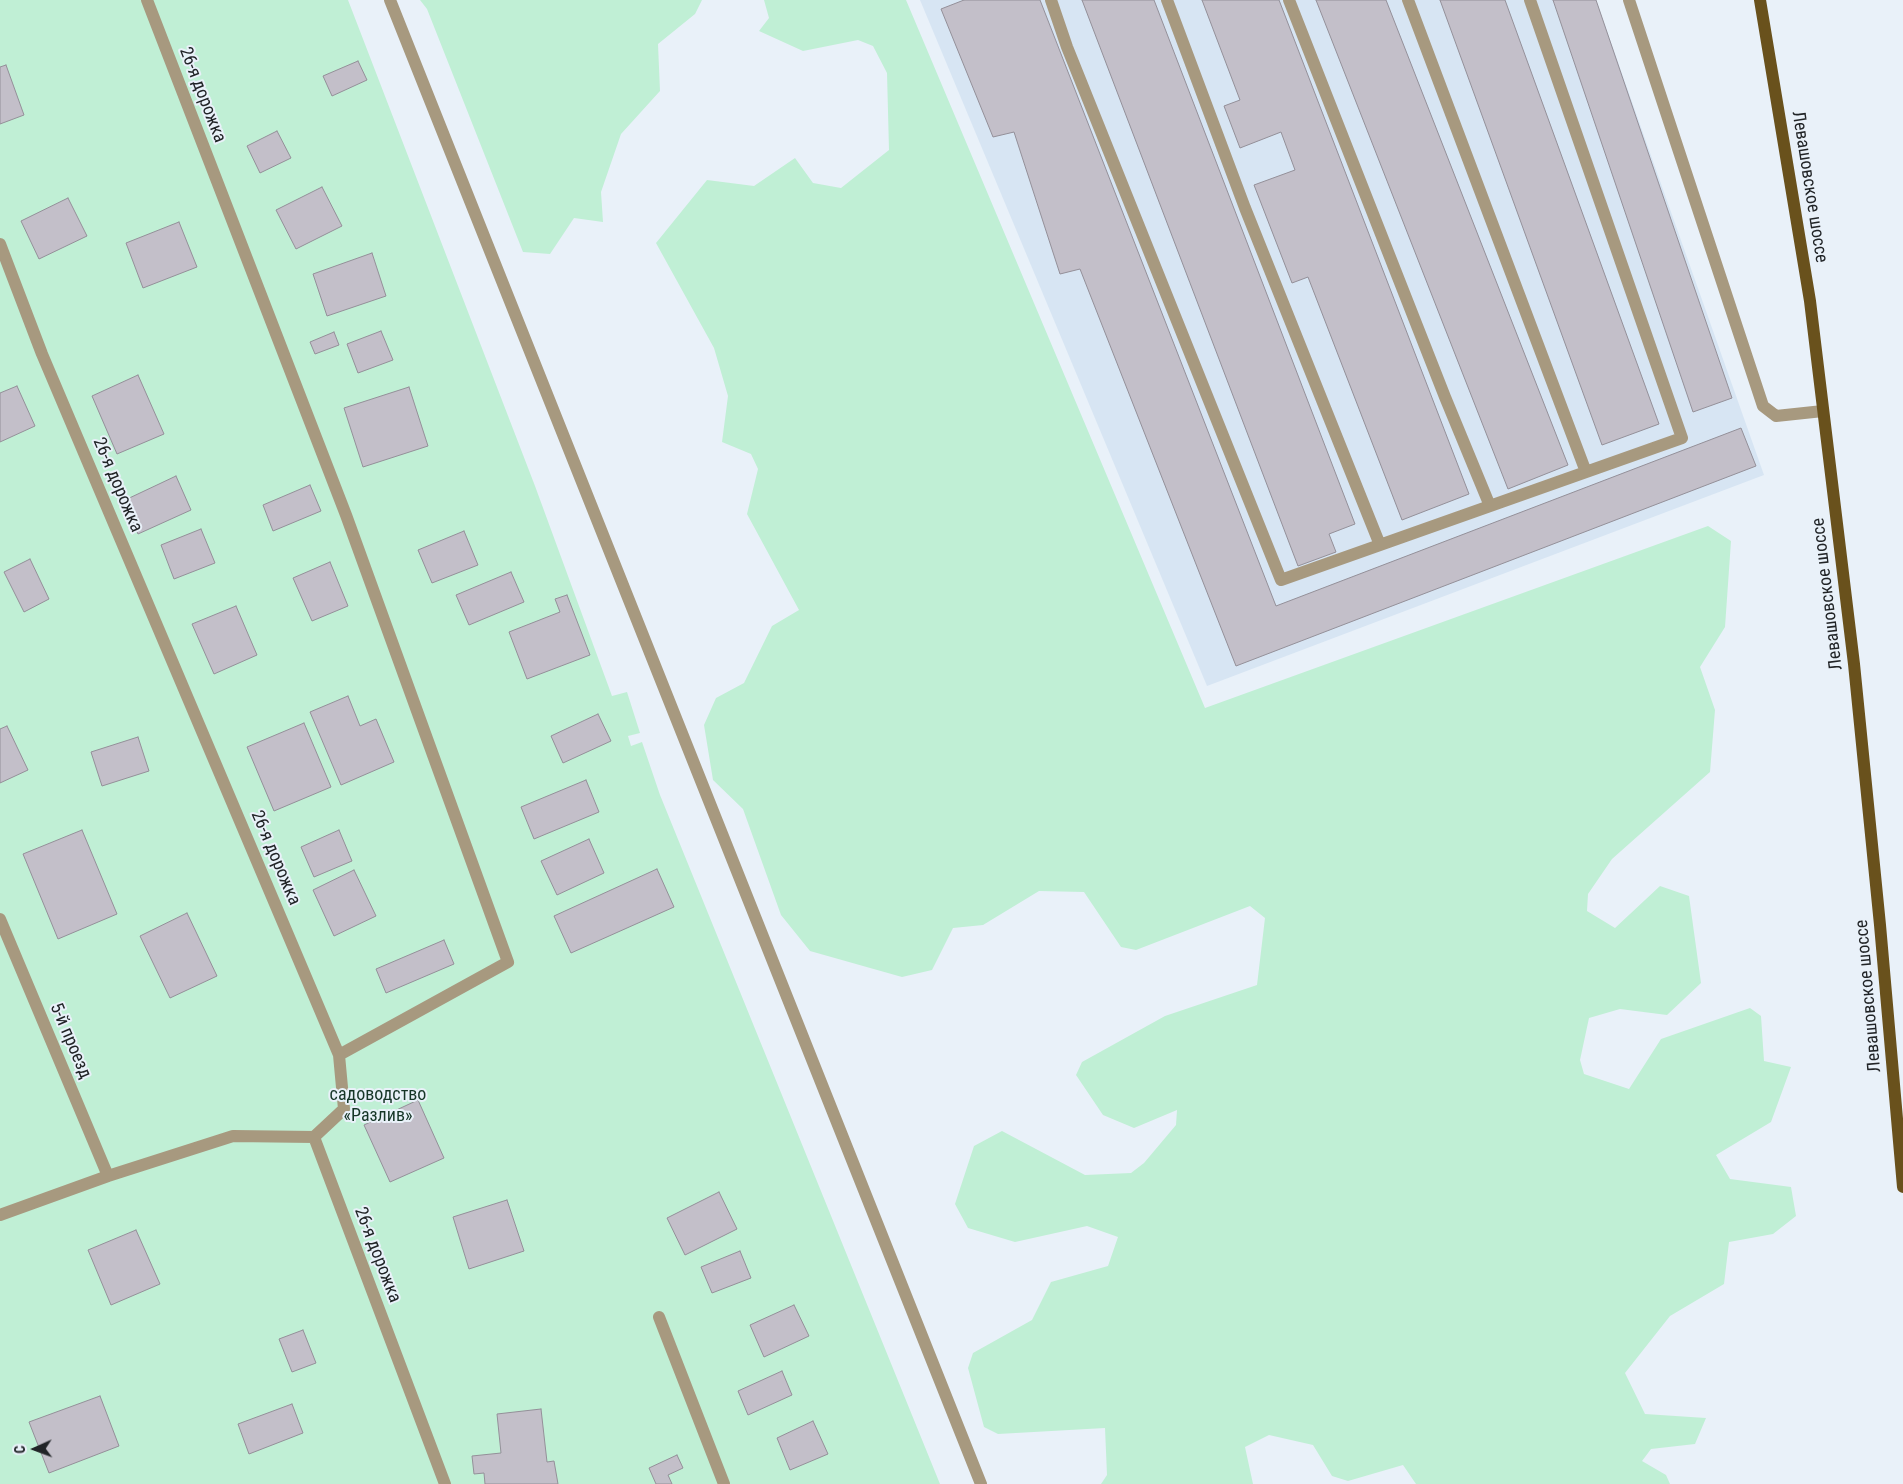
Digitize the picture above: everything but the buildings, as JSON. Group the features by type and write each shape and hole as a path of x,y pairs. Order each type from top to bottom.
{"main road":[{"name":"Левашовское шоссе","path":"1760,0 1810,301 1824,412 1855,674 1880,925 1903,1187"}],"street":[{"name":"26-я дорожка","path":"147,0 346,515 508,962 339,1055"},
{"path":"390,0 981,1484"},
{"path":"1050,0 1281,580 1682,438 1530,0"},
{"path":"1167,0 1245,208 1380,545"},
{"path":"1289,0 1445,397 1490,506"},
{"path":"1408,0 1586,472"},
{"path":"1629,0 1763,406 1776,416 1824,412"},
{"name":"26-я дорожка","path":"0,244 42,354 339,1055 344,1109 314,1136 444,1484"},
{"name":"5-й проезд","path":"0,919 108,1176"},
{"path":"0,1215 108,1176 233,1136 314,1136"},
{"path":"659,1317 724,1484"}],"shaded area":[{"path":"920,0 1596,0 1764,475 1207,686"}],"green space":[{"name":"садоводство «Разлив»","path":"0,0 348,0 535,486 612,696 627,692 640,733 628,736 631,746 642,742 660,795 940,1484 0,1484"},
{"path":"420,0 702,0 695,14 658,44 660,91 621,134 601,192 603,222 574,218 550,254 523,252 427,9"},
{"path":"764,0 906,0 1205,708 1708,526 1731,541 1725,627 1700,667 1715,710 1710,772 1612,859 1588,894 1587,911 1615,928 1660,886 1689,896 1701,983 1667,1015 1620,1009 1589,1018 1580,1060 1584,1074 1629,1089 1661,1039 1750,1008 1761,1016 1764,1061 1791,1067 1771,1122 1716,1155 1730,1179 1791,1187 1796,1216 1773,1234 1729,1242 1724,1284 1670,1316 1625,1373 1645,1414 1706,1418 1695,1444 1651,1449 1642,1461 1666,1475 1670,1484 1416,1484 1403,1465 1348,1481 1332,1476 1313,1445 1269,1435 1245,1447 1253,1484 1101,1484 1107,1475 1105,1428 998,1434 984,1427 968,1368 973,1353 1032,1320 1051,1282 1108,1266 1118,1237 1087,1226 1015,1242 968,1228 955,1204 974,1146 1002,1131 1085,1175 1131,1173 1144,1163 1176,1125 1177,1110 1134,1128 1103,1115 1076,1075 1082,1062 1165,1016 1257,985 1265,918 1250,906 1136,950 1121,947 1084,892 1039,891 983,925 953,928 932,970 902,977 810,951 781,915 743,809 713,780 704,725 716,698 744,683 772,626 799,610 747,514 758,469 751,454 722,442 728,396 714,348 656,243 707,180 754,186 795,158 813,183 841,188 889,150 887,73 873,46 858,40 803,51 759,31 769,18"}]}
